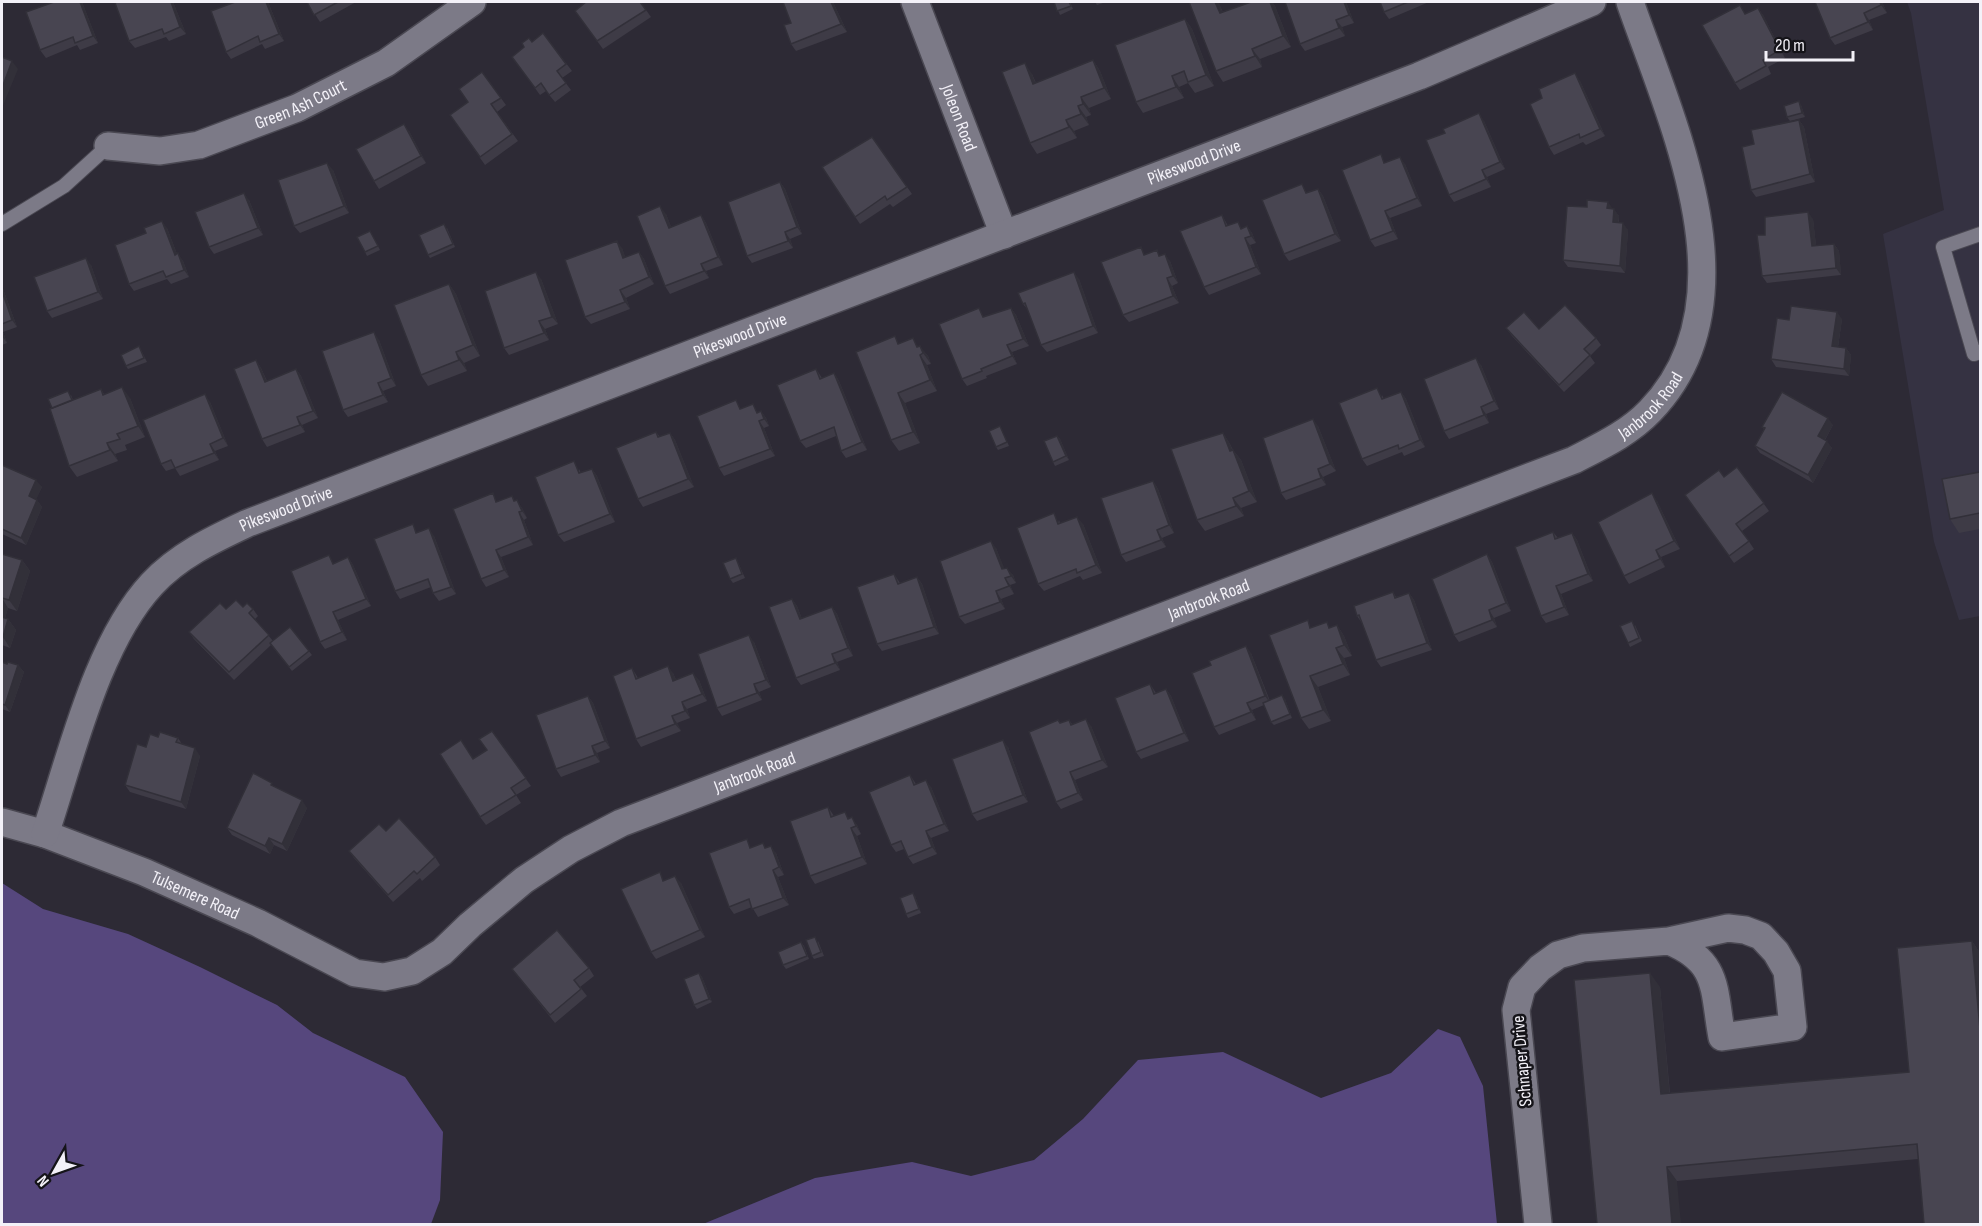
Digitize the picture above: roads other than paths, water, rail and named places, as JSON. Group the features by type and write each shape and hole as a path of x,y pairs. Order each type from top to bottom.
{"street":[{"name":"Green Ash Court","path":"108,146 160,151 199,145 297,108 386,63 472,2"},
{"name":"Joleon Road","path":"915,2 1004,235"},
{"name":"Pikeswood Drive","path":"45,834 99,674 112,643 129,614 153,584 190,554 248,523 1419,76 1592,2"},
{"name":"Janbrook Road","path":"384,977 412,971 442,952 470,925 524,880 571,849 621,824 1574,460 1617,438 1650,411 1675,379 1690,348 1702,308 1703,266 1681,149 1630,2"},
{"name":"Tulsemere Road","path":"2,822 45,834 144,872 258,923 355,973 384,977"},
{"name":"Schnaper Drive","path":"1538,1224 1516,1010 1522,987 1539,968 1558,955 1583,948 1669,941 1728,928 1745,930 1761,936 1776,952 1787,971 1793,1027 1722,1037 1709,971 1701,959 1687,948 1669,941"}],"lane":[{"path":"2,224 64,186 108,146"},
{"path":"1980,234 1943,247 1974,354 1980,352"}]}
